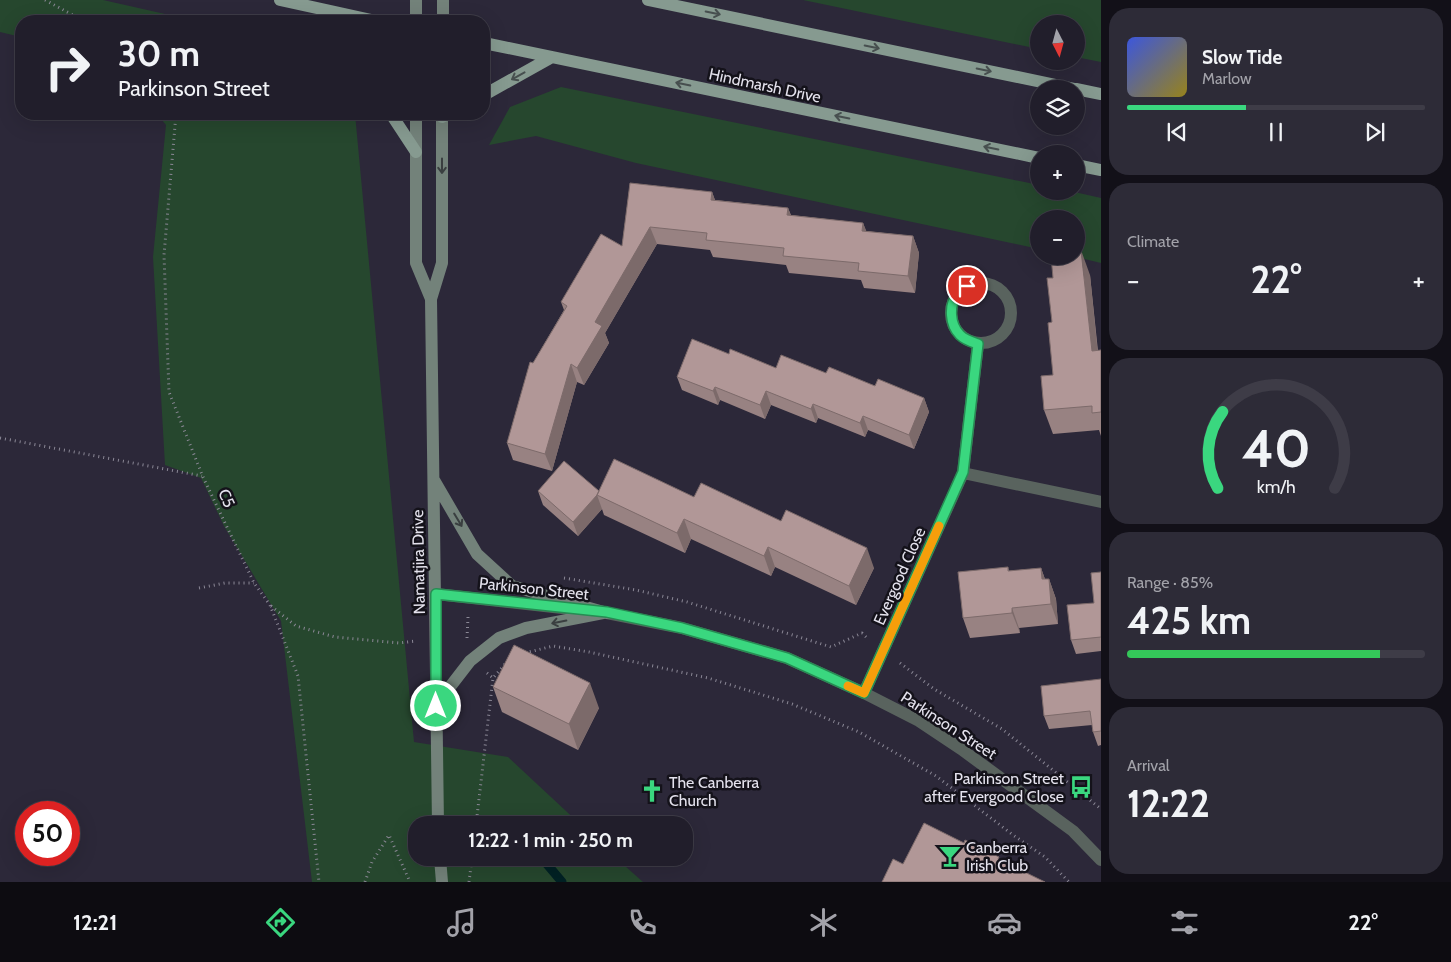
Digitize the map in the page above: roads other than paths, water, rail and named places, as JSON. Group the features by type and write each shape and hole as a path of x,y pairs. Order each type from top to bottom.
{"main road":[{"path":"280,0 348,15"},
{"path":"416,0 416,15"},
{"path":"442,15 443,0"},
{"path":"648,0 1033,80"},
{"path":"321,9 325,15"},
{"name":"Hindmarsh Drive","path":"490,44 1030,156"},
{"path":"490,91 552,57"},
{"path":"1085,91 1101,94"},
{"path":"395,120 416,152"},
{"name":"Namatjira Drive","path":"416,120 416,263 431,299"},
{"name":"Namatjira Drive","path":"438,816 431,299 442,263 444,120"},
{"path":"1085,167 1101,170"},
{"path":"433,478 477,554 512,586 607,612"},
{"path":"436,706 470,661 499,638 526,628 607,612"},
{"path":"441,866 442,882"}],"street":[{"path":"981,282 995,285 1006,294 1012,307 1011,321 1004,334 993,342 978,344 968,341 959,334 952,322 951,308 956,295 967,286 981,282"},
{"name":"Evergood Close","path":"864,693 963,472 978,344"},
{"path":"963,472 1101,502"},
{"name":"Parkinson Street","path":"436,594 607,612 682,628 787,658 919,720 1073,831 1101,860"}],"waterway":[{"path":"549,866 562,882"}],"place":[{"name":"Parkinson Street after Evergood Close","path":"1081,787"},
{"name":"The Canberra Church","path":"652,791"},
{"name":"Canberra Irish Club","path":"950,856"}]}
